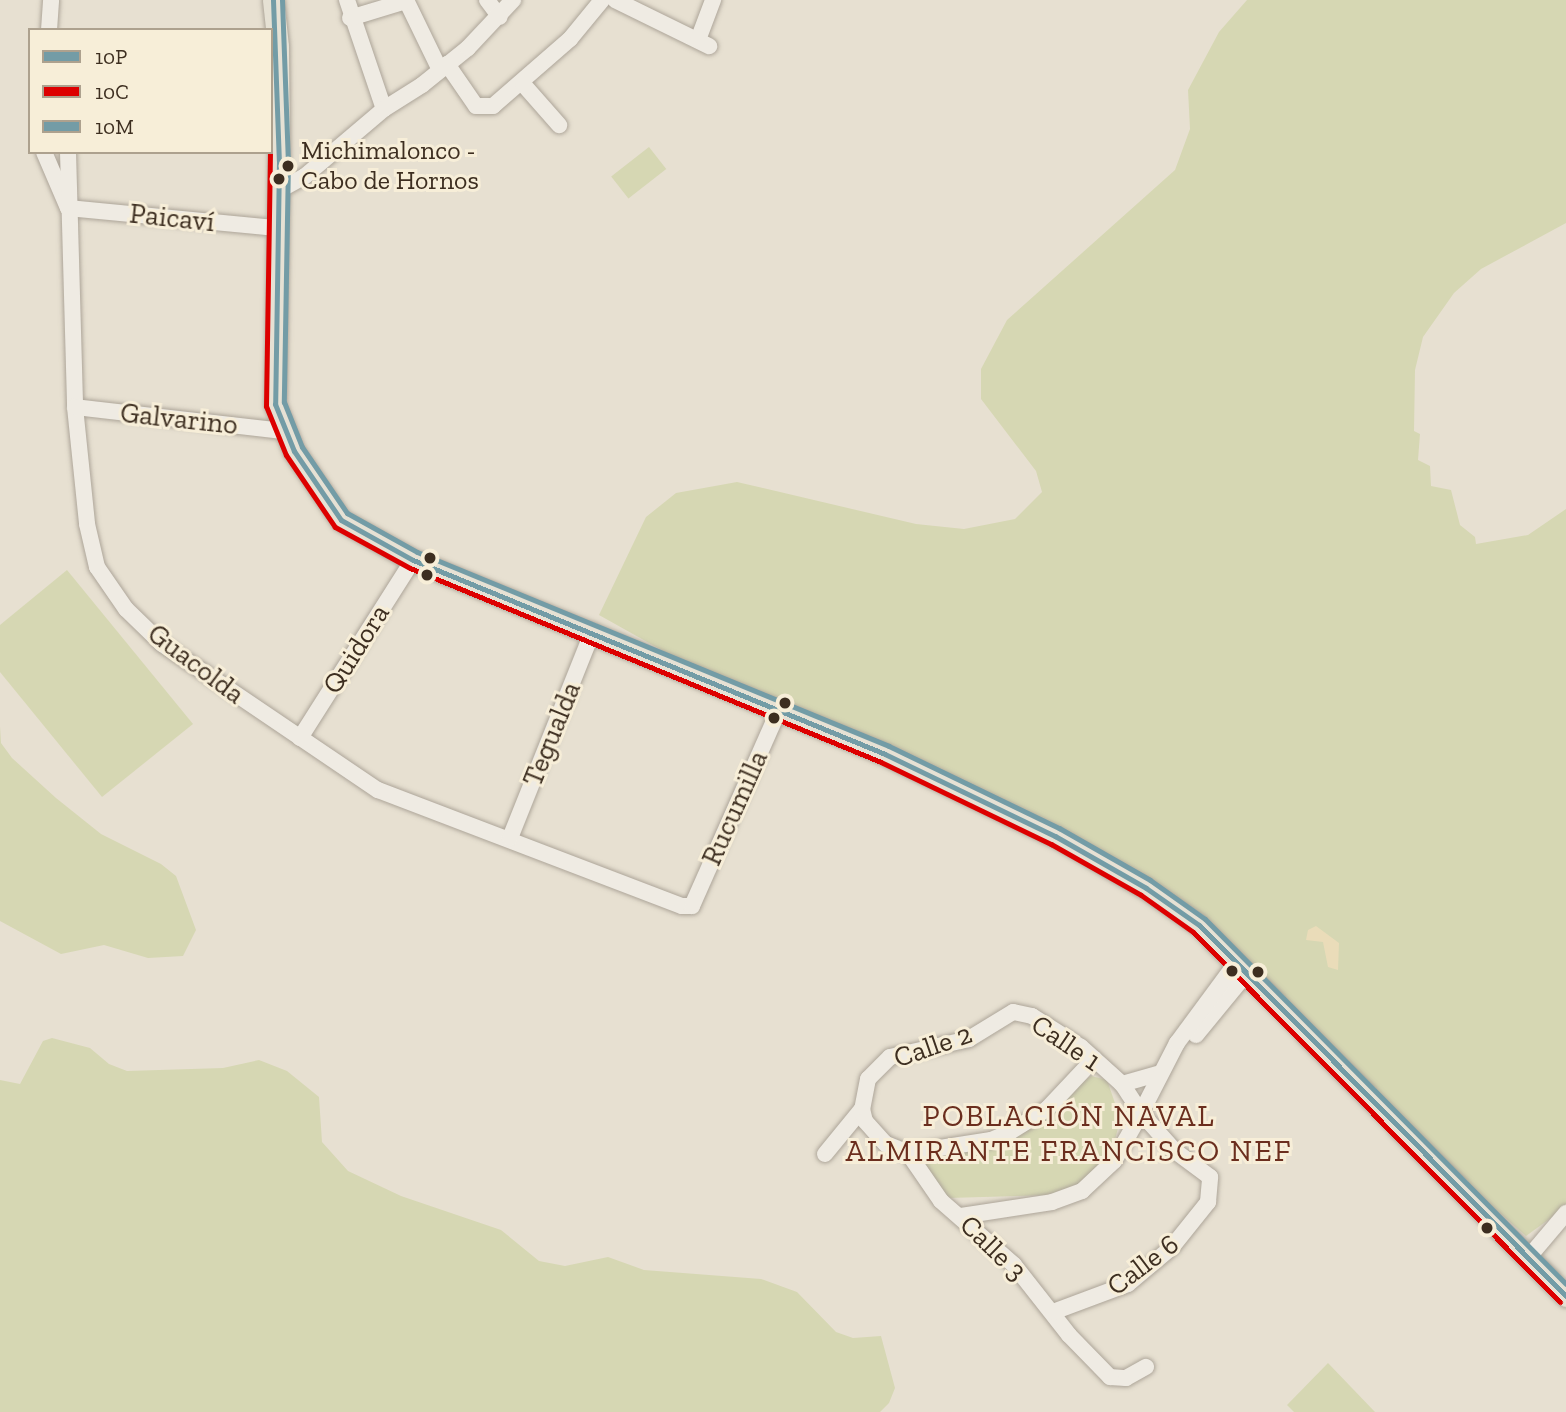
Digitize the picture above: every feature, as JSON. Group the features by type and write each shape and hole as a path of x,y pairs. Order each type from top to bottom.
{"main road":[{"path":"270,28 273,0"},
{"path":"273,90 278,191 275,404 284,431 341,520 413,560 593,631 885,754 1055,836 1194,921 1566,1296"}],"street":[{"path":"48,28 51,0"},
{"path":"347,0 384,109"},
{"path":"487,0 500,17"},
{"path":"278,191 316,168 384,109 444,67 500,17 513,0"},
{"path":"351,18 406,1 444,67 476,106 485,109 523,84 613,0 704,43 713,0"},
{"path":"523,84 559,125"},
{"path":"45,154 68,208"},
{"name":"Guacolda","path":"68,154 75,407 87,524 97,566 127,608 162,644 378,790 510,838 682,906 692,906"},
{"name":"Paicaví","path":"68,208 277,228"},
{"name":"Galvarino","path":"75,407 284,431"},
{"name":"Quidora","path":"300,738 413,560"},
{"name":"Tegualda","path":"510,838 593,631"},
{"name":"Rucumilla","path":"692,906 779,710"},
{"path":"961,1216 1052,1202 1082,1191 1114,1161 1141,1113 1158,1074 1173,1055 1183,1050 1242,968"},
{"name":"Calle 1","path":"1013,1012 1032,1016 1060,1032 1122,1084 1141,1113 1175,1151 1210,1177 1211,1190"},
{"name":"Calle 2","path":"825,1154 863,1100 868,1079 890,1057 969,1039 1013,1012"},
{"path":"908,1153 990,1140 1010,1132 1047,1108 1094,1059"},
{"path":"1122,1084 1158,1074"},
{"name":"Calle 3","path":"863,1100 875,1134 908,1153 923,1179 1014,1265 1110,1377 1126,1378 1146,1367"},
{"name":"Calle 6","path":"1053,1312 1105,1296 1150,1267 1194,1224 1211,1190"},
{"path":"1528,1258 1566,1213"}],"green space":[{"path":"1247,0 1566,0 1566,223 1481,269 1454,293 1423,337 1415,370 1414,431 1420,434 1418,460 1430,466 1431,486 1451,490 1460,525 1475,537 1476,544 1528,535 1566,509 1566,1207 1526,1236 1399,1124 1194,921 1137,883 733,690 599,615 646,517 676,493 737,482 916,524 964,529 1015,519 1042,492 1036,471 981,399 981,369 1007,320 1175,170 1190,129 1188,90 1219,32"},
{"path":"649,147 666,169 628,199 611,177"},
{"path":"67,570 193,724 102,797 0,672 0,625"},
{"path":"0,726 1,743 12,758 56,798 101,834 161,864 176,876 196,930 183,956 148,958 104,945 61,954 0,921"},
{"path":"52,1038 90,1048 109,1064 127,1071 223,1068 259,1060 287,1071 319,1097 322,1142 348,1171 401,1196 501,1230 539,1261 565,1266 608,1257 644,1270 761,1279 797,1292 836,1332 853,1338 881,1336 895,1388 889,1403 880,1412 0,1412 0,1080 20,1084 43,1041"},
{"path":"1091,1076 1107,1080 1118,1112 1118,1128 1112,1151 1082,1186 1056,1195 948,1198 924,1169 929,1156 999,1142"},
{"path":"1328,1363 1375,1412 1294,1412 1287,1405"}],"sand":[{"path":"1316,926 1339,943 1338,970 1328,967 1323,942 1306,940 1308,930"}],"transit line":[{"name":"10P","path":"273,0 279,161 275,404 294,451 341,520 413,560 885,754 1055,836 1146,888 1199,925 1566,1296"},
{"name":"10M","path":"282,0 288,161 284,402 302,447 347,513 417,552 889,746 1059,828 1150,880 1205,919 1566,1284"},
{"name":"10C","path":"270,154 266,406 286,455 335,527 410,568 881,762 1051,844 1141,895 1193,932 1560,1302"}],"place":[{"name":"Michimalonco - Cabo de Hornos","path":"288,166"}],"district":[{"name":"POBLACIÓN NAVAL ALMIRANTE FRANCISCO NEF","path":"1069,1133"}]}
